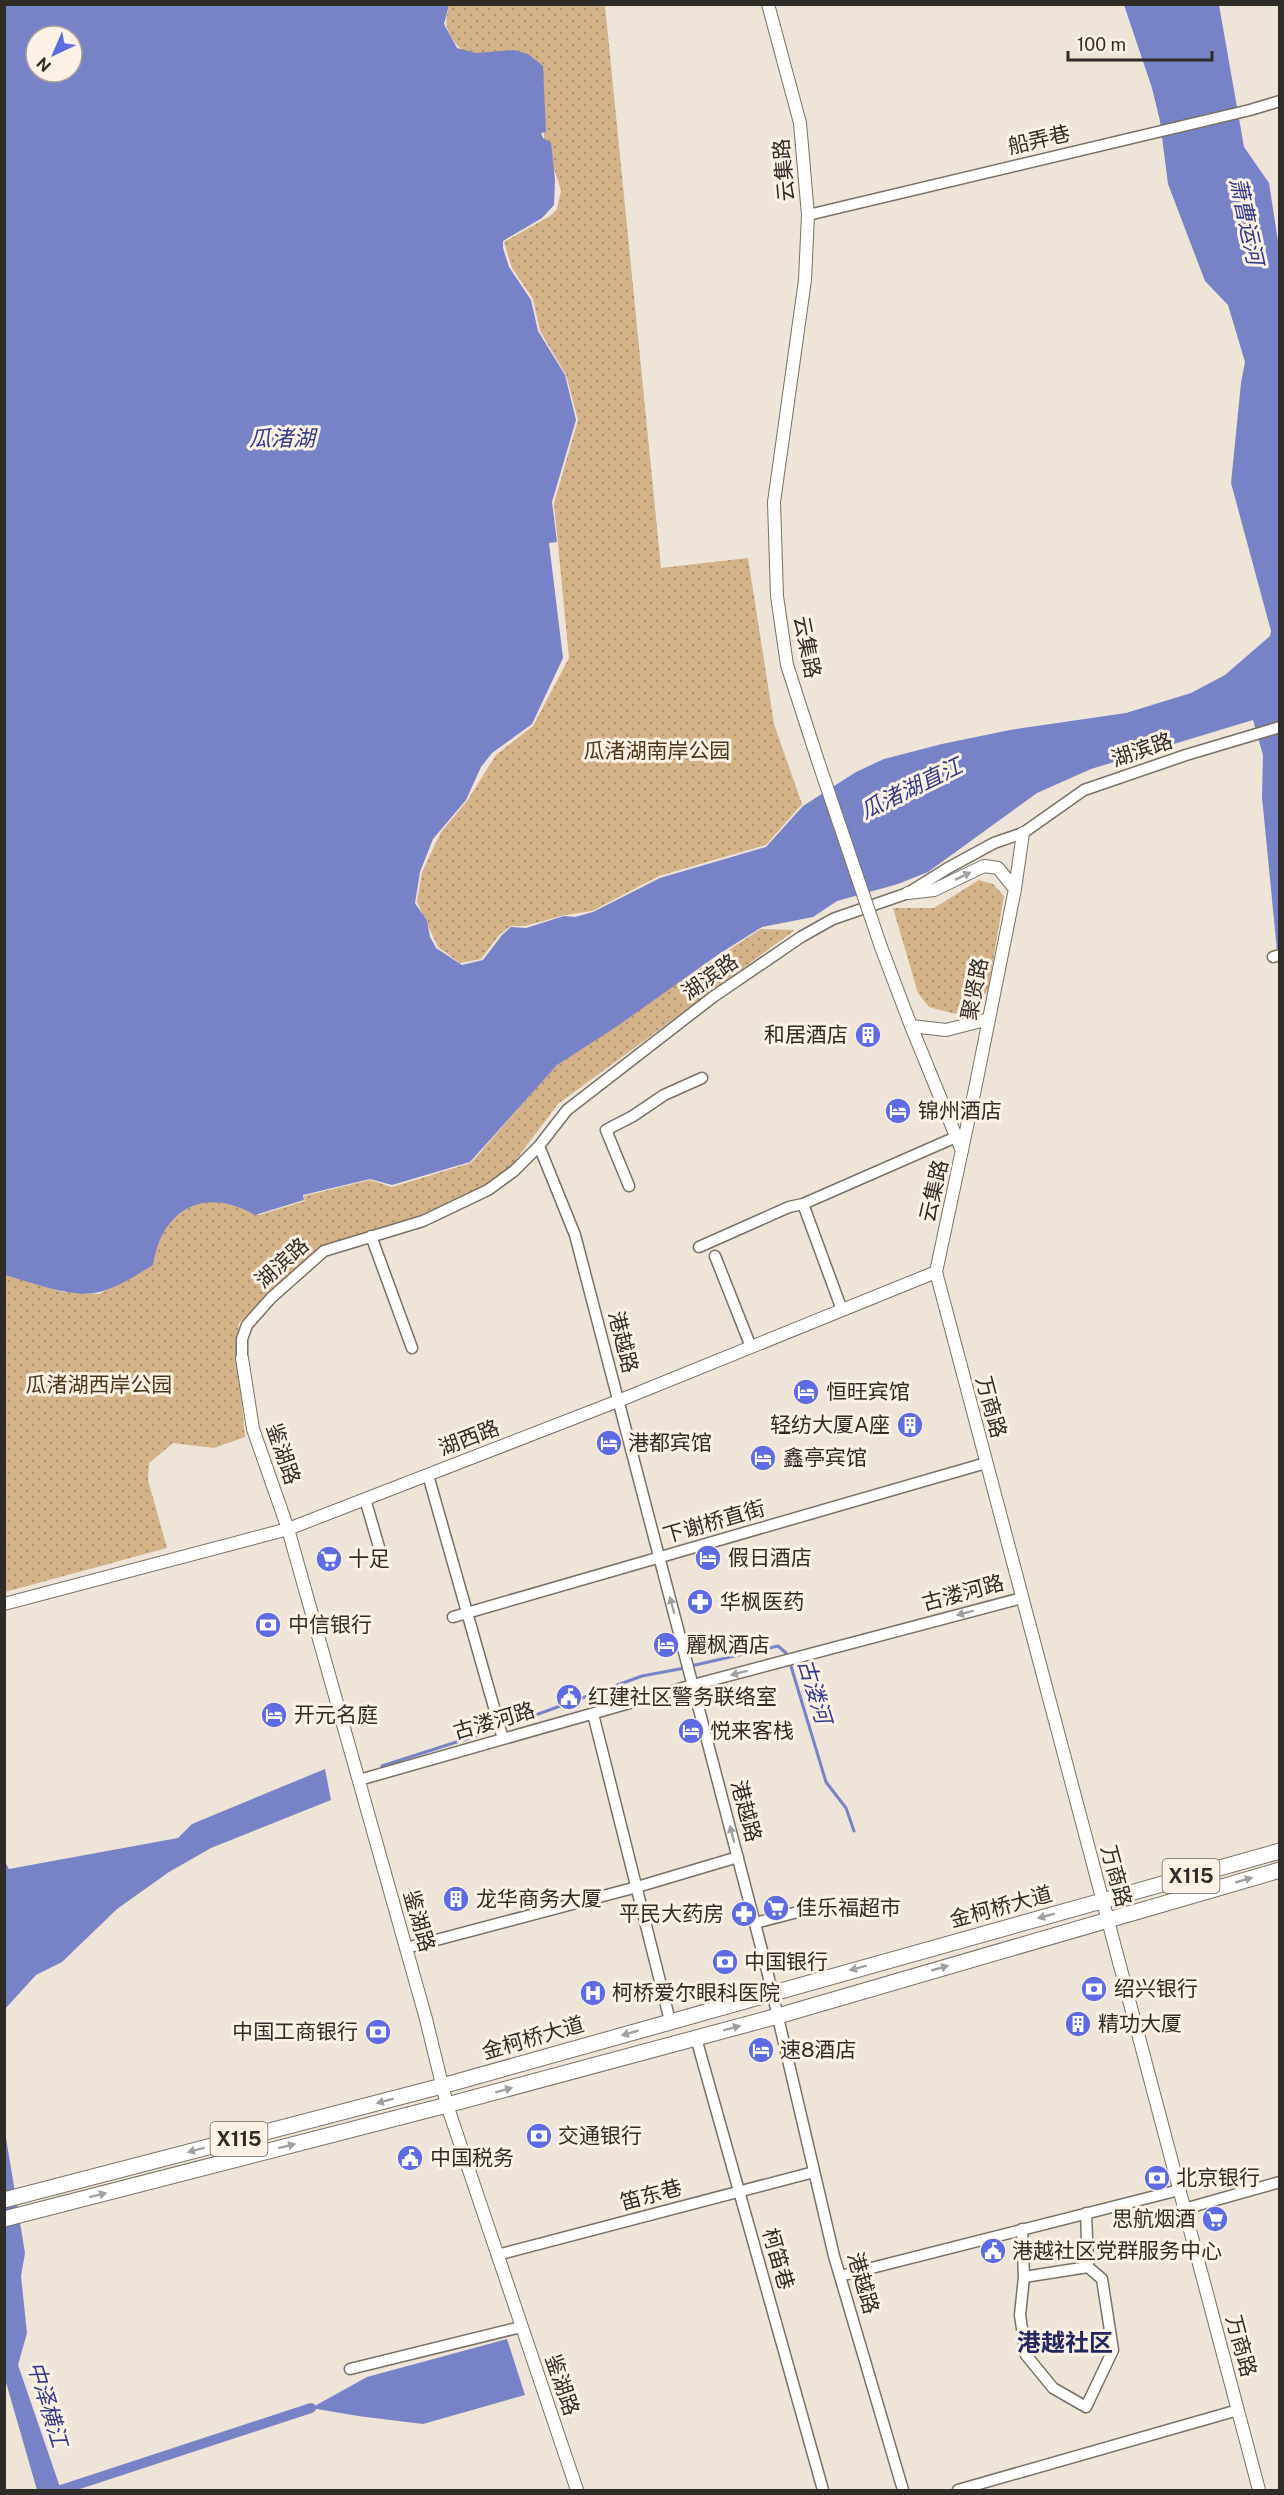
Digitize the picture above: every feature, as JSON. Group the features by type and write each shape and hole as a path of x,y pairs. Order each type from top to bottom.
{"main road":[{"name":"金柯桥大道","path":"4,2200 442,2086 1280,1851"},
{"name":"金柯桥大道","path":"4,2219 447,2105 778,2016 1280,1870"}],"street":[{"name":"云集路","path":"768,4 800,123 808,215 804,280 774,502 777,596 788,665 818,761 881,947 963,1153 936,1272"},
{"name":"船弄巷","path":"808,215 1280,101"},
{"name":"湖滨路","path":"242,1358 242,1339 247,1325 271,1298 324,1251 423,1221 488,1190 514,1171 539,1146 567,1110 713,997 801,937 833,919 908,893 994,843 1023,832 1084,790 1280,727"},
{"name":"聚贤路","path":"963,1153 1015,889 1023,832"},
{"path":"908,893 934,890 984,866 998,868 1015,889"},
{"path":"911,1026 946,1030 989,1019"},
{"path":"629,1186 606,1130 633,1116 664,1095 702,1078"},
{"path":"699,1247 956,1137"},
{"name":"港越路","path":"539,1146 575,1235 755,1923 840,2276 903,2490"},
{"path":"803,1203 842,1310"},
{"path":"371,1236 412,1348"},
{"path":"715,1256 751,1347"},
{"name":"湖西路","path":"4,1604 288,1529 618,1401 936,1272"},
{"name":"万商路","path":"936,1272 1259,2490"},
{"name":"鉴湖路","path":"242,1358 253,1429 288,1529 426,2019 447,2105 577,2490"},
{"name":"下谢桥直街","path":"453,1617 986,1463"},
{"path":"428,1475 501,1732"},
{"path":"365,1499 379,1547"},
{"name":"古溇河路","path":"359,1780 501,1732 593,1714 693,1685 1022,1598"},
{"path":"593,1714 670,2021"},
{"path":"406,1948 637,1887 738,1857"},
{"path":"755,1923 821,1906"},
{"name":"柯笛巷","path":"696,2038 823,2490"},
{"name":"笛东巷","path":"497,2255 814,2172"},
{"path":"1184,2209 1280,2182"},
{"path":"840,2276 1179,2190"},
{"path":"1022,2229 1024,2277 1020,2314 1026,2355 1053,2388 1086,2407 1113,2350 1102,2279 1088,2267 1086,2213"},
{"path":"1024,2277 1088,2267"},
{"path":"350,2369 521,2326"},
{"path":"958,2490 1238,2410"}],"green space":[{"name":"瓜渚湖南岸公园","path":"449,5 605,5 661,568 748,558 774,724 802,804 766,845 659,876 592,911 565,915 525,926 511,926 500,934 481,959 460,963 438,947 417,902 422,872 441,832 467,801 496,755 533,726 569,658 554,503 578,420 566,375 540,331 533,299 512,268 504,242 550,216 557,209 561,190 544,139 542,70 486,62 462,50 453,40 447,27"},
{"path":"979,880 993,884 1004,896 988,991 976,1004 955,1014 929,1007 918,993 893,908 934,908"},
{"name":"瓜渚湖西岸公园","path":"761,929 795,930 558,1104 509,1169 475,1193 422,1217 321,1247 239,1323 236,1341 245,1437 214,1448 173,1443 149,1463 148,1480 167,1548 5,1592 5,1273 63,1292 99,1294 151,1266 156,1248 169,1221 197,1201 229,1200 259,1215 305,1201 304,1196 370,1180 392,1187 471,1163 550,1072 569,1054"}],"water":[{"name":"瓜渚湖","path":"4,5 449,5 444,24 457,48 476,53 514,50 528,54 543,66 546,132 541,133 543,138 551,143 555,180 554,205 542,218 503,241 503,248 509,267 531,300 538,331 565,375 576,420 552,502 557,542 549,543 563,658 532,724 492,753 481,767 466,800 433,839 420,872 415,903 427,921 430,937 436,948 462,965 483,960 511,927 526,928 564,916 575,917 593,912 660,878 766,847 803,806 856,772 884,759 1010,730 1126,713 1191,693 1225,675 1270,636 1271,631 1231,483 1245,362 1228,305 1205,281 1168,184 1160,121 1152,88 1124,5 1219,5 1244,147 1269,183 1279,248 1279,971 1262,797 1263,755 1253,720 1091,769 1037,793 928,872 898,884 837,901 813,917 762,927 557,1065 470,1162 392,1185 370,1179 303,1195 304,1200 255,1215 237,1206 203,1203 176,1216 158,1245 153,1265 120,1284 88,1294 65,1292 5,1275"},
{"path":"325,1769 331,1800 211,1848 169,1872 117,1909 62,1962 36,1975 5,2009 5,1862 9,1869 178,1838 192,1824"},
{"path":"4,2126 25,2253 21,2276 27,2333 18,2365 61,2490 37,2490 5,2379"},
{"path":"507,2339 525,2395 423,2424 311,2408 367,2377"}],"waterway":[{"name":"古溇河","path":"691,1666 778,1646 788,1657"},
{"name":"古溇河","path":"790,1663 826,1782 846,1808 854,1831"},
{"name":"古溇河","path":"503,1727 642,1676 685,1668"},
{"name":"古溇河","path":"382,1766 497,1729"},
{"path":"61,2490 311,2408"}],"place":[{"name":"和居酒店","path":"868,1035"},
{"name":"锦州酒店","path":"898,1111"},
{"name":"恒旺宾馆","path":"806,1392"},
{"name":"轻纺大厦A座","path":"910,1425"},
{"name":"港都宾馆","path":"609,1443"},
{"name":"鑫亭宾馆","path":"763,1458"},
{"name":"假日酒店","path":"708,1558"},
{"name":"十足","path":"329,1559"},
{"name":"华枫医药","path":"700,1602"},
{"name":"中信银行","path":"268,1625"},
{"name":"麗枫酒店","path":"666,1645"},
{"name":"红建社区警务联络室","path":"569,1697"},
{"name":"开元名庭","path":"274,1715"},
{"name":"悦来客栈","path":"691,1731"},
{"name":"龙华商务大厦","path":"456,1899"},
{"name":"佳乐福超市","path":"776,1908"},
{"name":"平民大药房","path":"744,1914"},
{"name":"中国银行","path":"725,1962"},
{"name":"绍兴银行","path":"1094,1989"},
{"name":"柯桥爱尔眼科医院","path":"593,1993"},
{"name":"精功大厦","path":"1078,2024"},
{"name":"中国工商银行","path":"378,2032"},
{"name":"速8酒店","path":"761,2050"},
{"name":"交通银行","path":"539,2136"},
{"name":"中国税务","path":"410,2158"},
{"name":"北京银行","path":"1157,2178"},
{"name":"思航烟酒","path":"1215,2219"},
{"name":"港越社区党群服务中心","path":"993,2251"}],"district":[{"name":"港越社区","path":"1065,2343"}],"water label":[{"name":"萧曹运河","path":"1247,221"},
{"name":"瓜渚湖直江","path":"911,788"},
{"name":"中泽横江","path":"48,2404"}]}
